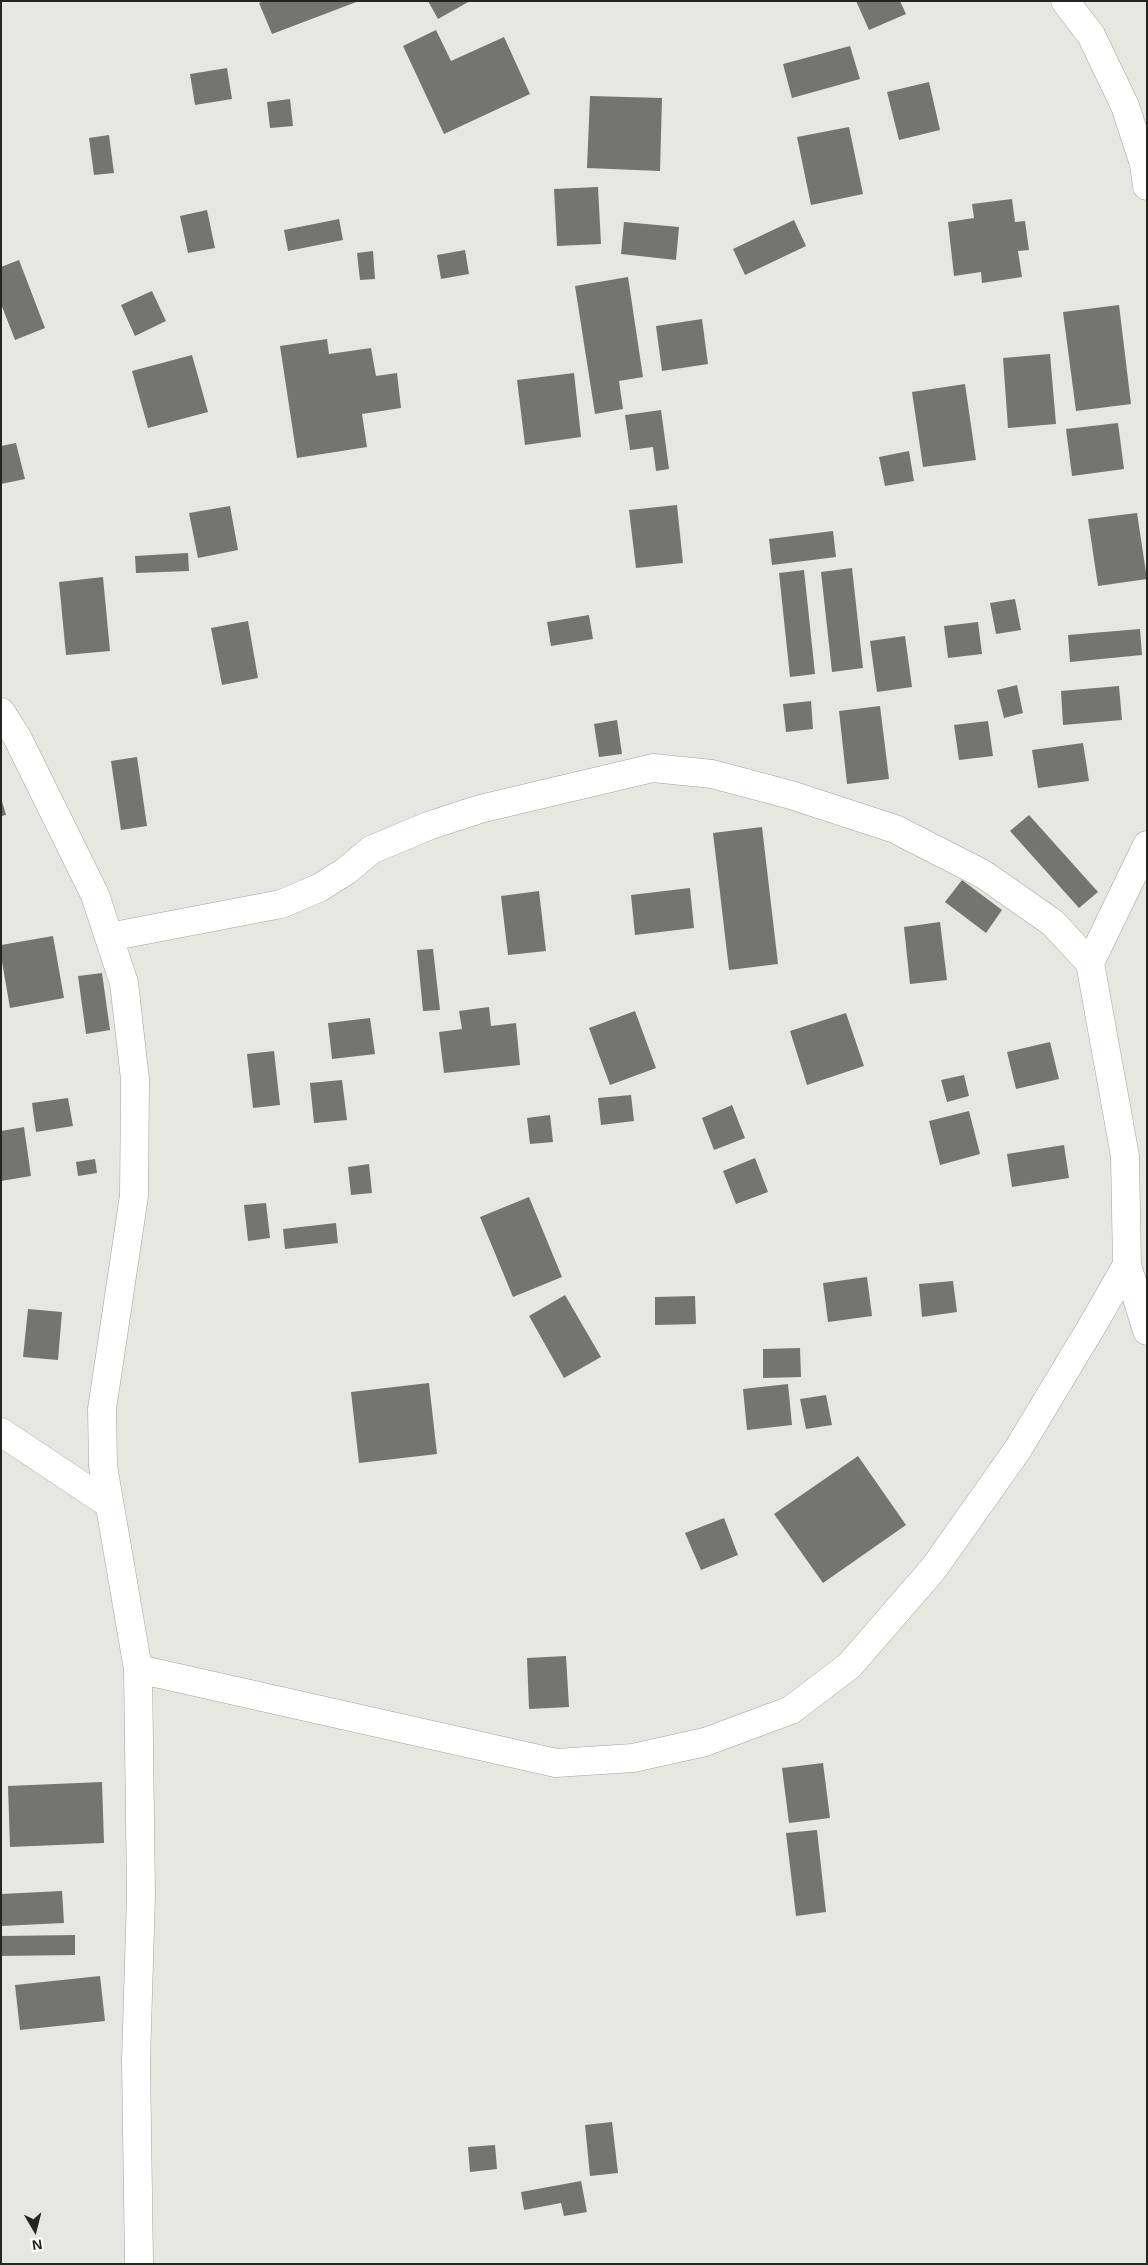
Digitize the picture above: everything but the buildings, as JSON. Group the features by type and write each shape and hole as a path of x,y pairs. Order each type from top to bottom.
{"street":[{"path":"1065,1 1091,35 1125,106 1144,164 1147,186"},
{"path":"1,712 17,737 95,895 124,983 134,1079 134,1196 102,1409 103,1466 138,1669 141,1895 136,2061 140,2264"},
{"path":"109,937 281,904 319,888 346,871 371,850 428,826 480,809 653,768 712,774 791,795 895,829 983,874 1053,923 1090,963 1125,1156 1127,1266 1147,1331"},
{"path":"1090,963 1147,845"},
{"path":"138,1669 556,1763 633,1758 705,1742 792,1710 850,1665 934,1568 1018,1449 1127,1266"},
{"path":"1,1432 109,1504"}]}
